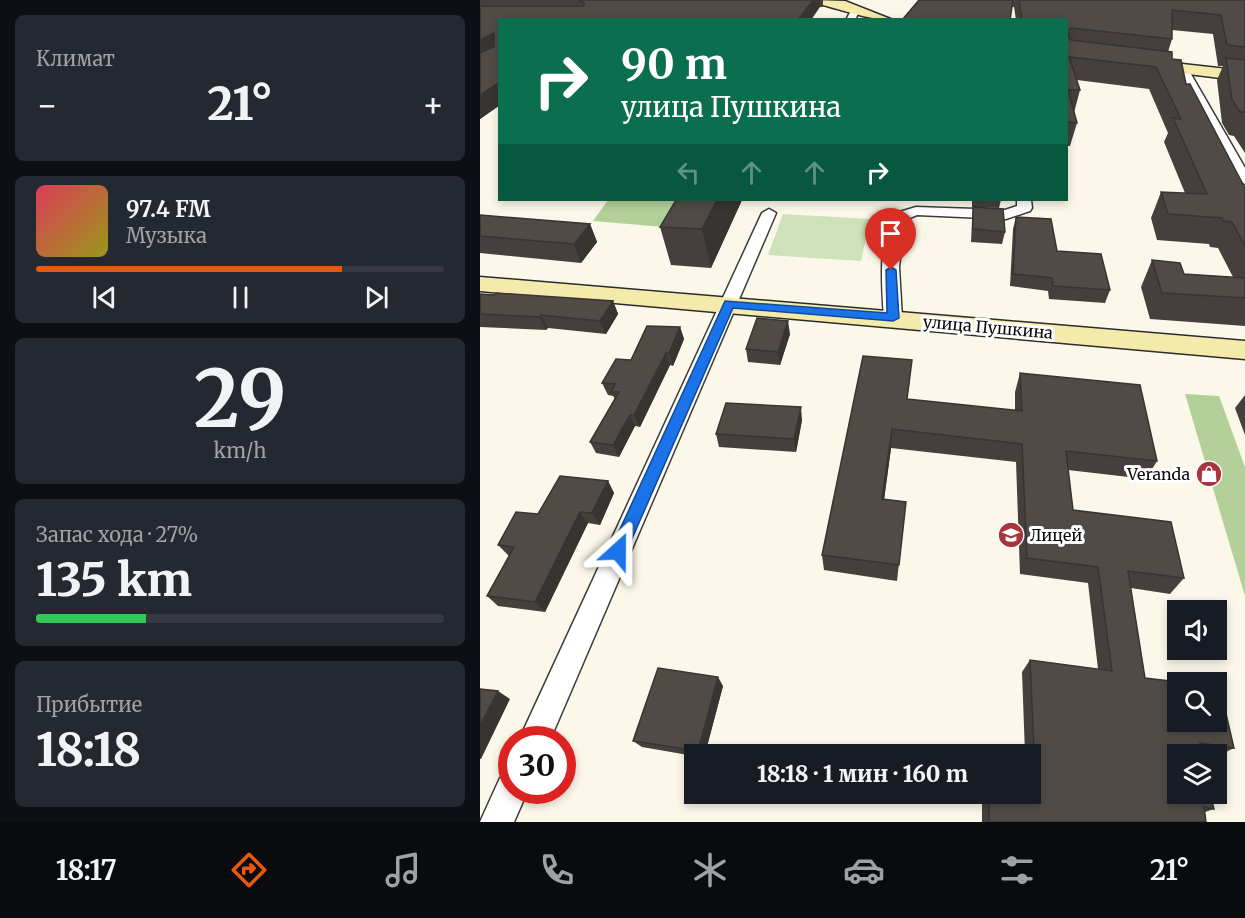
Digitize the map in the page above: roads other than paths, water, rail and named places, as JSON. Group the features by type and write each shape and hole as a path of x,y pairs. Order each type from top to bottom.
{"street":[{"path":"819,0 880,18"},
{"path":"1068,55 1245,76"},
{"path":"1183,69 1245,180"},
{"path":"893,318 890,287 892,237 898,217 916,211 1006,215 1025,208 1024,201"},
{"path":"540,726 769,213"},
{"name":"улица Пушкина","path":"480,284 893,318 1245,351"},
{"path":"498,822 506,804"}],"place":[{"name":"Veranda","path":"1209,474"},
{"name":"Лицей","path":"1011,535"}]}
